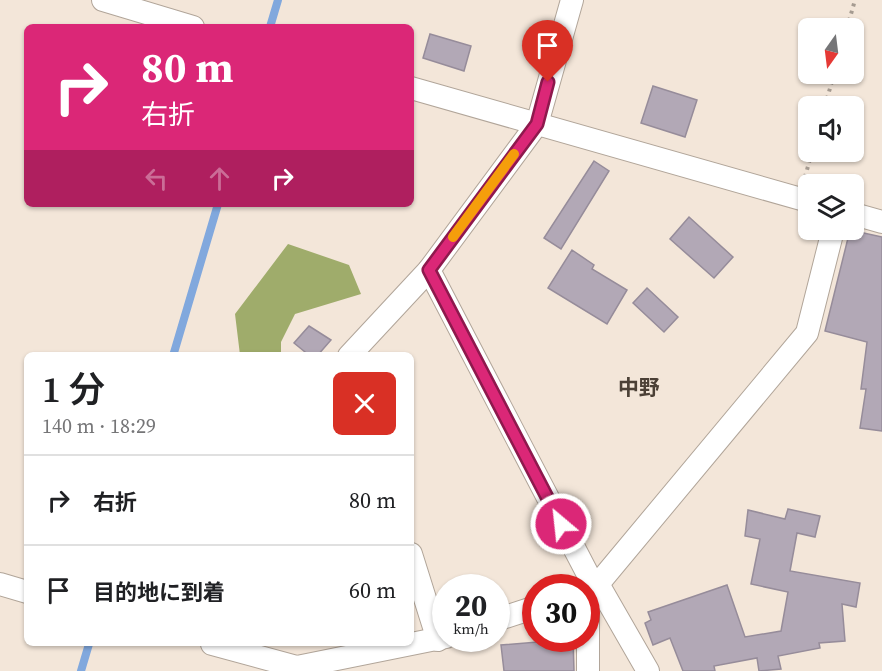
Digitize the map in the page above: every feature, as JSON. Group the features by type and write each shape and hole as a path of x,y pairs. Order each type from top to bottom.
{"street":[{"path":"103,0 183,24"},
{"path":"353,352 429,270 537,124 572,0"},
{"path":"414,89 798,198"},
{"path":"864,217 882,222"},
{"path":"600,579 807,333 830,240"},
{"path":"429,270 585,574"},
{"path":"414,562 432,612"},
{"path":"0,584 24,591"},
{"path":"600,600 648,671"},
{"path":"414,644 432,641"},
{"path":"219,646 297,667 406,646"},
{"path":"588,671 589,652"}],"path":[{"path":"850,18 855,0"}],"green space":[{"path":"288,244 349,265 361,294 295,314 281,342 281,352 240,352 235,314"}],"building":[{"path":"430,34 471,46 464,71 423,58"},
{"path":"653,86 697,100 685,137 641,123"},
{"path":"594,161 609,171 561,249 544,238"},
{"path":"689,217 733,257 714,278 670,239"},
{"path":"864,233 882,237 882,431 860,428 866,389 861,389 867,342 825,331 848,240 864,240"},
{"path":"572,250 594,265 592,269 627,290 607,324 548,288"},
{"path":"647,288 678,317 664,332 633,303"},
{"path":"309,326 331,340 320,352 305,352 294,343"},
{"path":"788,509 820,516 815,537 797,533 790,571 860,583 856,607 842,604 845,641 819,643 820,648 778,656 781,669 759,671 757,658 714,666 715,671 683,671 670,638 653,645 645,623 651,620 648,612 727,585 745,637 781,631 788,592 751,584 760,539 745,536 748,510 785,519"},
{"path":"522,643 522,652 573,652 574,671 504,671 502,652 510,652 510,644"}],"waterway":[{"path":"271,24 278,0"},
{"path":"174,352 217,207"},
{"path":"81,671 88,646"}],"slow traffic":[{"path":"453,237 514,154"}],"district":[{"name":"中野","path":"639,387"}],"route":[{"path":"548,82 537,124 429,270 561,524"}]}
